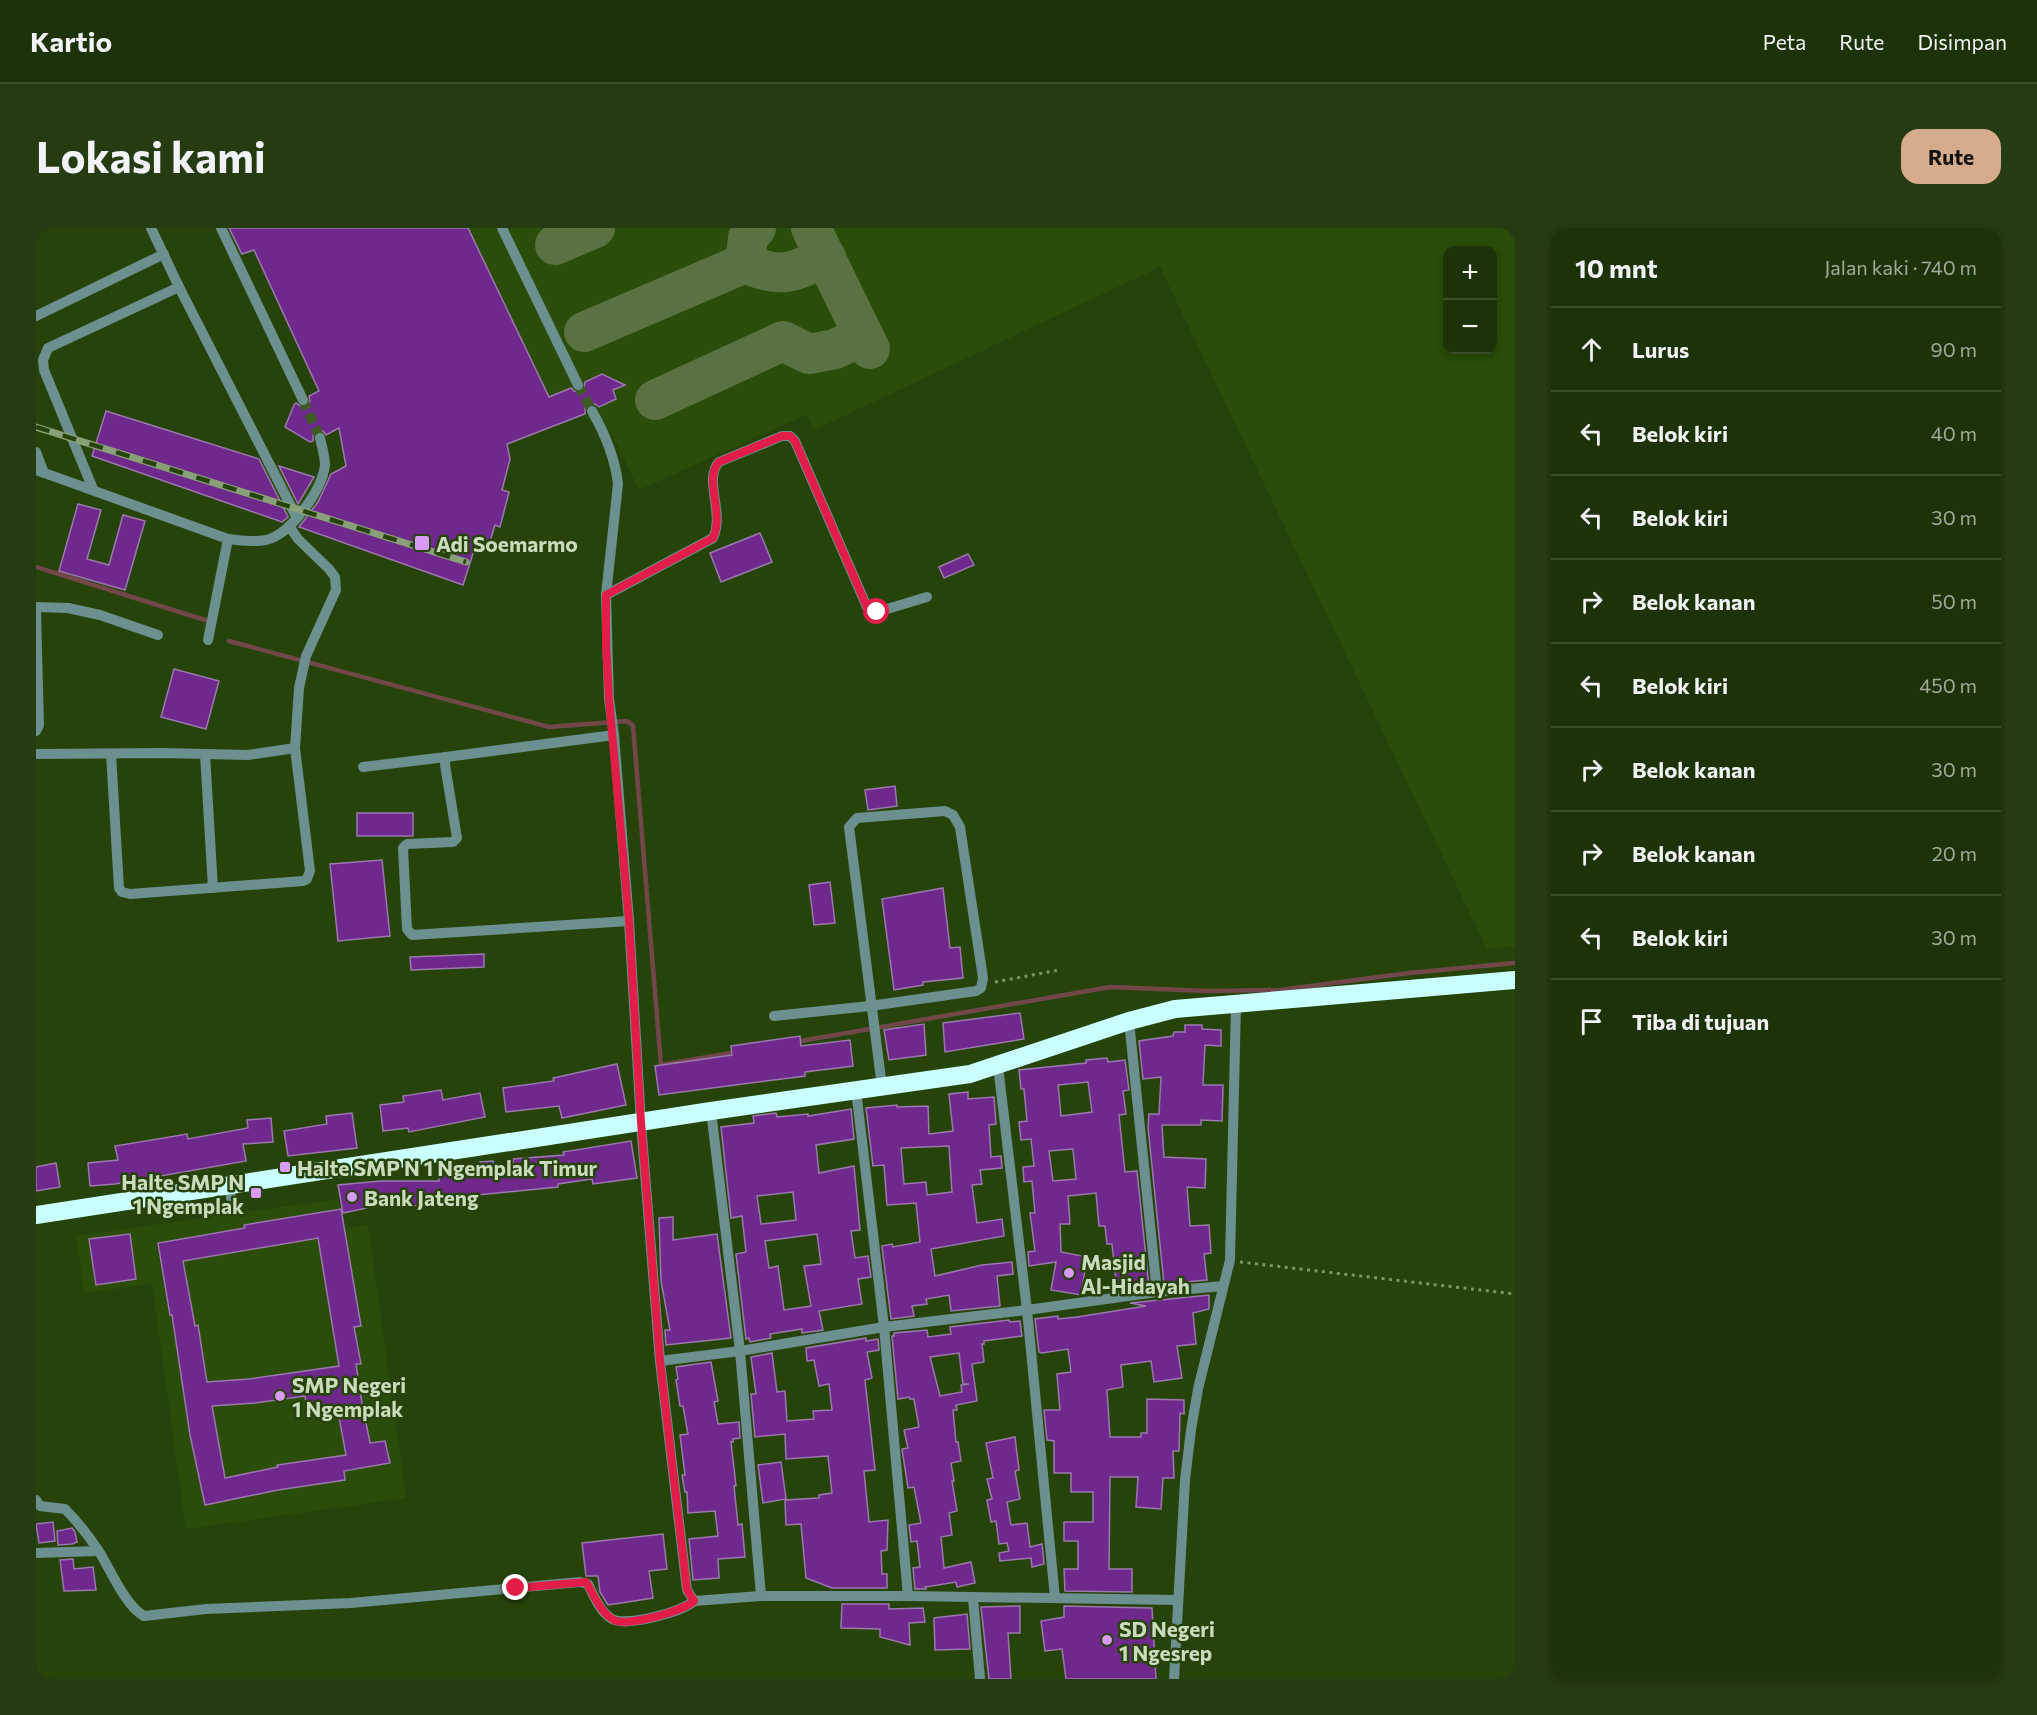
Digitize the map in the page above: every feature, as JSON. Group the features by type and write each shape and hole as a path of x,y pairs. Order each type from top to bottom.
{"highway":[{"path":"36,1215 711,1111 970,1074 1128,1021 1175,1009 1515,980"}],"street":[{"path":"151,228 297,518"},
{"path":"221,228 303,400"},
{"path":"502,228 578,385"},
{"path":"36,316 164,254"},
{"path":"93,489 44,370 43,360 48,348 179,287"},
{"path":"592,411 604,433 616,466 618,484 606,595 609,699 629,921 641,1122 660,1361 687,1590 694,1601"},
{"path":"606,595 713,538 717,529 718,517 712,478 713,469 719,462 782,436 790,436 795,441 871,612 927,597"},
{"path":"36,452 40,471 228,539 246,542 267,539 282,532 297,518 313,496 323,477 325,463 320,438"},
{"path":"111,754 119,888 122,892 130,894 303,881 309,875 295,748 299,688 306,656 336,590 335,577 298,540 289,526"},
{"path":"208,640 228,539"},
{"path":"36,731 39,725 36,609 68,608 158,635"},
{"path":"363,767 614,735"},
{"path":"36,754 248,755 295,748"},
{"path":"205,754 213,888"},
{"path":"446,757 445,765 458,838 453,842 407,844 402,848 409,933 412,935 629,921"},
{"path":"774,1016 871,1008 976,991 981,988 983,983 958,820 953,814 945,811 857,818 849,824 848,829 871,1008 873,1028 882,1087"},
{"path":"1174,1679 1185,1480 1191,1430 1198,1389 1230,1260 1236,1004"},
{"path":"1128,1021 1157,1292"},
{"path":"998,1066 1027,1310 1055,1598"},
{"path":"856,1090 884,1327 908,1596"},
{"path":"711,1111 740,1351 761,1596"},
{"path":"229,1184 233,1210"},
{"path":"660,1361 740,1351 884,1327 1157,1292 1223,1286"},
{"path":"36,1500 40,1506 65,1509 76,1520 129,1601 140,1614 149,1616 206,1610 351,1603 580,1582 588,1584 597,1603 609,1617 621,1622 682,1609 694,1601 761,1596 1177,1600"},
{"path":"36,1552 98,1551"},
{"path":"973,1598 980,1679"}],"path":[{"path":"983,983 1059,970"},
{"path":"1230,1260 1515,1294"}],"shaded area":[{"path":"227,228 1515,228 1515,946 1487,949 1160,267 814,430 806,415 639,490 610,430 604,433 582,415 507,444 510,459 502,489 509,492 500,527 495,526 488,548 476,544 463,585 92,456 106,411 321,479 346,466 339,429 310,442 285,427 294,405 319,391 254,250 241,255"},
{"name":"SMP Negeri 1 Ngemplak","path":"338,1199 343,1228 368,1225 406,1498 186,1529 152,1284 84,1293 76,1236"}],"building":[{"path":"229,228 468,228 549,397 571,388 581,392 585,382 602,374 625,385 613,390 616,399 599,407 589,404 585,408 585,414 507,444 510,459 502,490 509,492 500,527 495,525 488,548 476,544 463,585 299,527 318,502 331,474 346,466 339,428 326,435 323,431 318,431 313,435 313,441 310,442 285,427 294,405 296,403 302,407 307,406 310,401 309,396 319,391 254,250 242,254"},
{"path":"106,411 259,459 288,517 282,522 92,456"},
{"path":"279,466 314,477 298,504"},
{"path":"78,504 101,510 87,559 109,565 123,515 145,521 125,590 59,571"},
{"path":"760,533 772,562 721,582 710,553"},
{"path":"968,554 974,565 944,578 939,567"},
{"path":"174,669 219,681 206,729 161,717"},
{"path":"895,786 897,806 868,810 865,790"},
{"path":"357,813 413,813 413,836 357,836"},
{"path":"382,860 390,936 338,941 330,864"},
{"path":"830,882 835,923 814,925 809,885"},
{"path":"943,888 950,948 960,947 963,978 923,982 923,985 894,990 882,899"},
{"path":"484,954 484,967 411,970 410,957"},
{"path":"1020,1013 1024,1039 945,1052 943,1023"},
{"path":"924,1024 926,1055 889,1060 884,1030"},
{"path":"1185,1025 1202,1025 1202,1029 1221,1030 1221,1046 1205,1045 1203,1085 1223,1085 1222,1121 1201,1120 1201,1125 1162,1125 1164,1157 1206,1159 1205,1188 1187,1187 1190,1226 1209,1225 1211,1253 1204,1254 1207,1280 1164,1284 1148,1127 1149,1114 1159,1114 1161,1077 1143,1079 1139,1041 1173,1036 1174,1032 1185,1032"},
{"path":"800,1036 801,1046 850,1040 853,1066 805,1072 805,1076 659,1095 655,1066 732,1055 731,1046"},
{"path":"1107,1058 1108,1062 1125,1060 1129,1090 1123,1091 1126,1114 1119,1115 1125,1172 1137,1171 1149,1286 1117,1290 1112,1244 1107,1244 1105,1226 1099,1226 1096,1193 1068,1196 1070,1224 1060,1224 1061,1252 1087,1257 1081,1295 1051,1290 1056,1262 1029,1266 1028,1252 1035,1251 1030,1213 1035,1213 1032,1181 1024,1182 1023,1167 1034,1166 1031,1139 1021,1140 1019,1122 1027,1121 1024,1089 1021,1089 1019,1070 1086,1063 1086,1060","holes":["1088,1082 1092,1112 1061,1116 1058,1085","1073,1149 1076,1179 1053,1181 1049,1151"]},
{"path":"617,1064 626,1105 562,1118 559,1106 506,1112 503,1088 554,1081 553,1078"},
{"path":"441,1090 443,1100 480,1093 485,1117 409,1132 408,1128 383,1131 380,1105 404,1102 403,1096"},
{"path":"968,1092 968,1099 994,1097 996,1124 989,1125 991,1157 1001,1156 1002,1168 980,1170 982,1184 972,1185 977,1223 1002,1219 1004,1236 931,1249 935,1276 982,1265 1012,1262 1013,1274 997,1276 1000,1306 951,1311 949,1295 926,1299 927,1304 912,1306 914,1316 891,1319 882,1246 892,1244 893,1247 920,1242 916,1203 887,1205 884,1165 873,1166 866,1108 897,1105 897,1107 928,1106 929,1134 953,1131 949,1094","holes":["949,1146 952,1192 927,1195 926,1182 904,1184 901,1148"]},
{"path":"851,1109 854,1139 816,1145 819,1173 854,1166 860,1230 851,1231 855,1258 868,1256 871,1277 858,1279 862,1304 819,1311 823,1330 802,1333 802,1329 770,1334 771,1338 750,1342 749,1338 746,1339 736,1254 746,1252 742,1216 731,1218 721,1127 754,1123 753,1116 776,1113 777,1117 808,1114 808,1116","holes":["793,1192 796,1220 761,1224 757,1196","817,1234 821,1264 804,1266 811,1306 784,1310 778,1266 769,1268 765,1241"]},
{"path":"352,1113 357,1148 288,1156 284,1131 327,1124 326,1116"},
{"path":"271,1118 273,1142 243,1144 246,1161 115,1184 90,1186 88,1163 118,1160 115,1146 187,1134 188,1139 248,1128 247,1120"},
{"path":"631,1141 637,1178 593,1184 592,1179 558,1184 558,1187 427,1200 427,1206 366,1205 367,1208 343,1213 338,1185 381,1181 439,1181 438,1169 481,1165 480,1162 493,1161 496,1176 514,1173 513,1159 564,1155 563,1152"},
{"path":"56,1163 60,1187 36,1191 36,1167"},
{"path":"341,1209 361,1326 354,1327 361,1364 356,1364 362,1403 370,1443 385,1441 390,1463 344,1471 345,1480 278,1490 205,1505 190,1435 172,1315 170,1315 158,1243 245,1228 244,1225","holes":["318,1238 339,1366 249,1379 207,1382 198,1325 195,1326 183,1261","305,1396 307,1411 337,1406 346,1455 277,1465 278,1467 225,1478 212,1406"]},
{"path":"673,1217 673,1240 717,1234 731,1338 666,1345 665,1330 670,1330 661,1281 659,1218"},
{"path":"130,1234 136,1279 96,1285 89,1239"},
{"path":"1209,1295 1209,1309 1193,1313 1196,1344 1177,1346 1182,1378 1154,1382 1151,1361 1121,1365 1123,1387 1107,1390 1110,1437 1141,1437 1141,1433 1147,1433 1147,1399 1184,1400 1184,1414 1180,1413 1179,1451 1173,1451 1174,1478 1163,1478 1161,1509 1136,1507 1138,1477 1110,1477 1109,1569 1132,1569 1132,1592 1065,1591 1064,1569 1078,1569 1078,1541 1064,1541 1064,1522 1093,1522 1093,1492 1071,1492 1071,1473 1054,1473 1054,1441 1047,1440 1044,1410 1060,1410 1057,1374 1071,1372 1068,1349 1039,1352 1035,1319 1058,1316 1058,1319 1077,1317 1146,1306 1130,1303"},
{"path":"1009,1320 1010,1322 1020,1321 1022,1336 984,1341 982,1344 984,1362 972,1364 977,1401 956,1405 957,1410 953,1410 956,1442 958,1442 961,1461 951,1463 957,1511 949,1513 952,1535 941,1537 944,1568 971,1562 975,1583 957,1587 956,1582 925,1587 926,1589 915,1589 913,1568 920,1567 917,1541 911,1542 909,1525 921,1523 914,1487 908,1488 902,1449 908,1448 904,1430 919,1427 914,1399 909,1397 898,1399 892,1336 894,1333 927,1330 928,1337 951,1334 950,1327","holes":["959,1353 963,1384 969,1384 961,1385 962,1392 940,1396 930,1357"]},
{"path":"866,1338 866,1341 878,1339 879,1350 867,1352 872,1378 865,1380 875,1470 864,1471 869,1522 888,1520 887,1550 881,1551 882,1574 887,1574 887,1588 832,1588 806,1578 801,1524 786,1525 785,1500 819,1498 819,1495 832,1493 828,1456 786,1459 785,1434 755,1437 751,1394 756,1394 751,1357 772,1353 777,1392 785,1391 787,1421 814,1419 813,1411 832,1410 829,1384 819,1386 814,1360 807,1361 806,1348"},
{"path":"711,1362 718,1401 714,1402 718,1424 739,1422 740,1438 733,1439 731,1442 738,1525 742,1524 745,1557 718,1559 719,1578 693,1580 689,1539 718,1536 715,1511 688,1513 687,1492 685,1492 682,1475 685,1475 680,1435 688,1434 683,1406 680,1406 676,1367"},
{"path":"1015,1437 1019,1470 1015,1471 1020,1499 1007,1502 1011,1525 1027,1523 1030,1547 1042,1544 1044,1564 1032,1567 1031,1558 1000,1561 999,1553 1009,1551 1007,1543 999,1544 996,1521 991,1522 987,1500 992,1499 987,1479 993,1478 986,1443"},
{"path":"781,1462 786,1499 763,1503 758,1465"},
{"path":"53,1522 55,1541 39,1543 36,1524"},
{"path":"72,1528 77,1542 58,1545 57,1531"},
{"path":"663,1534 667,1569 649,1571 653,1598 608,1605 600,1592 598,1576 586,1576 582,1543"},
{"path":"73,1559 74,1569 93,1567 96,1590 64,1591 60,1560"},
{"path":"842,1604 889,1604 889,1609 923,1608 925,1622 909,1623 910,1645 880,1637 880,1629 841,1628"},
{"path":"1020,1606 1020,1633 1008,1633 1011,1679 989,1679 981,1607"},
{"name":"SD Negeri 1 Ngesrep","path":"1064,1606 1152,1608 1156,1679 1066,1679 1062,1649 1045,1651 1041,1621 1064,1617"},
{"path":"967,1614 970,1649 935,1650 934,1618"}],"waterway":[{"path":"36,567 205,620"},
{"path":"229,641 549,727 627,721 633,726 661,1065 737,1052"},
{"path":"795,1042 1110,987 1208,991 1280,990 1409,973 1515,963"}],"taxiway":[{"path":"555,245 595,228"},
{"path":"756,228 748,238 745,263 757,268 786,272 826,257"},
{"path":"811,228 870,349"},
{"path":"584,332 745,263"},
{"path":"655,400 783,341 809,354 835,349 863,336"}],"tunnel":[{"path":"578,385 592,411"},
{"path":"303,400 320,438"}],"railway":[{"path":"36,427 466,562"}],"place":[{"name":"Adi Soemarmo","path":"422,543"},
{"name":"Halte SMP N 1 Ngemplak Timur","path":"285,1167"},
{"name":"Halte SMP N 1 Ngemplak","path":"256,1193"},
{"name":"Bank Jateng","path":"352,1197"},
{"name":"Masjid Al-Hidayah","path":"1069,1273"},
{"name":"SMP Negeri 1 Ngemplak","path":"280,1396"},
{"name":"SD Negeri 1 Ngesrep","path":"1107,1640"}],"route":[{"path":"516,1588 586,1582 597,1603 609,1617 621,1622 682,1609 694,1601 687,1590 660,1361 641,1122 629,921 609,699 606,595 713,538 717,529 718,517 712,478 713,469 719,462 782,436 790,436 795,441 867,607 871,612 877,612"}]}
